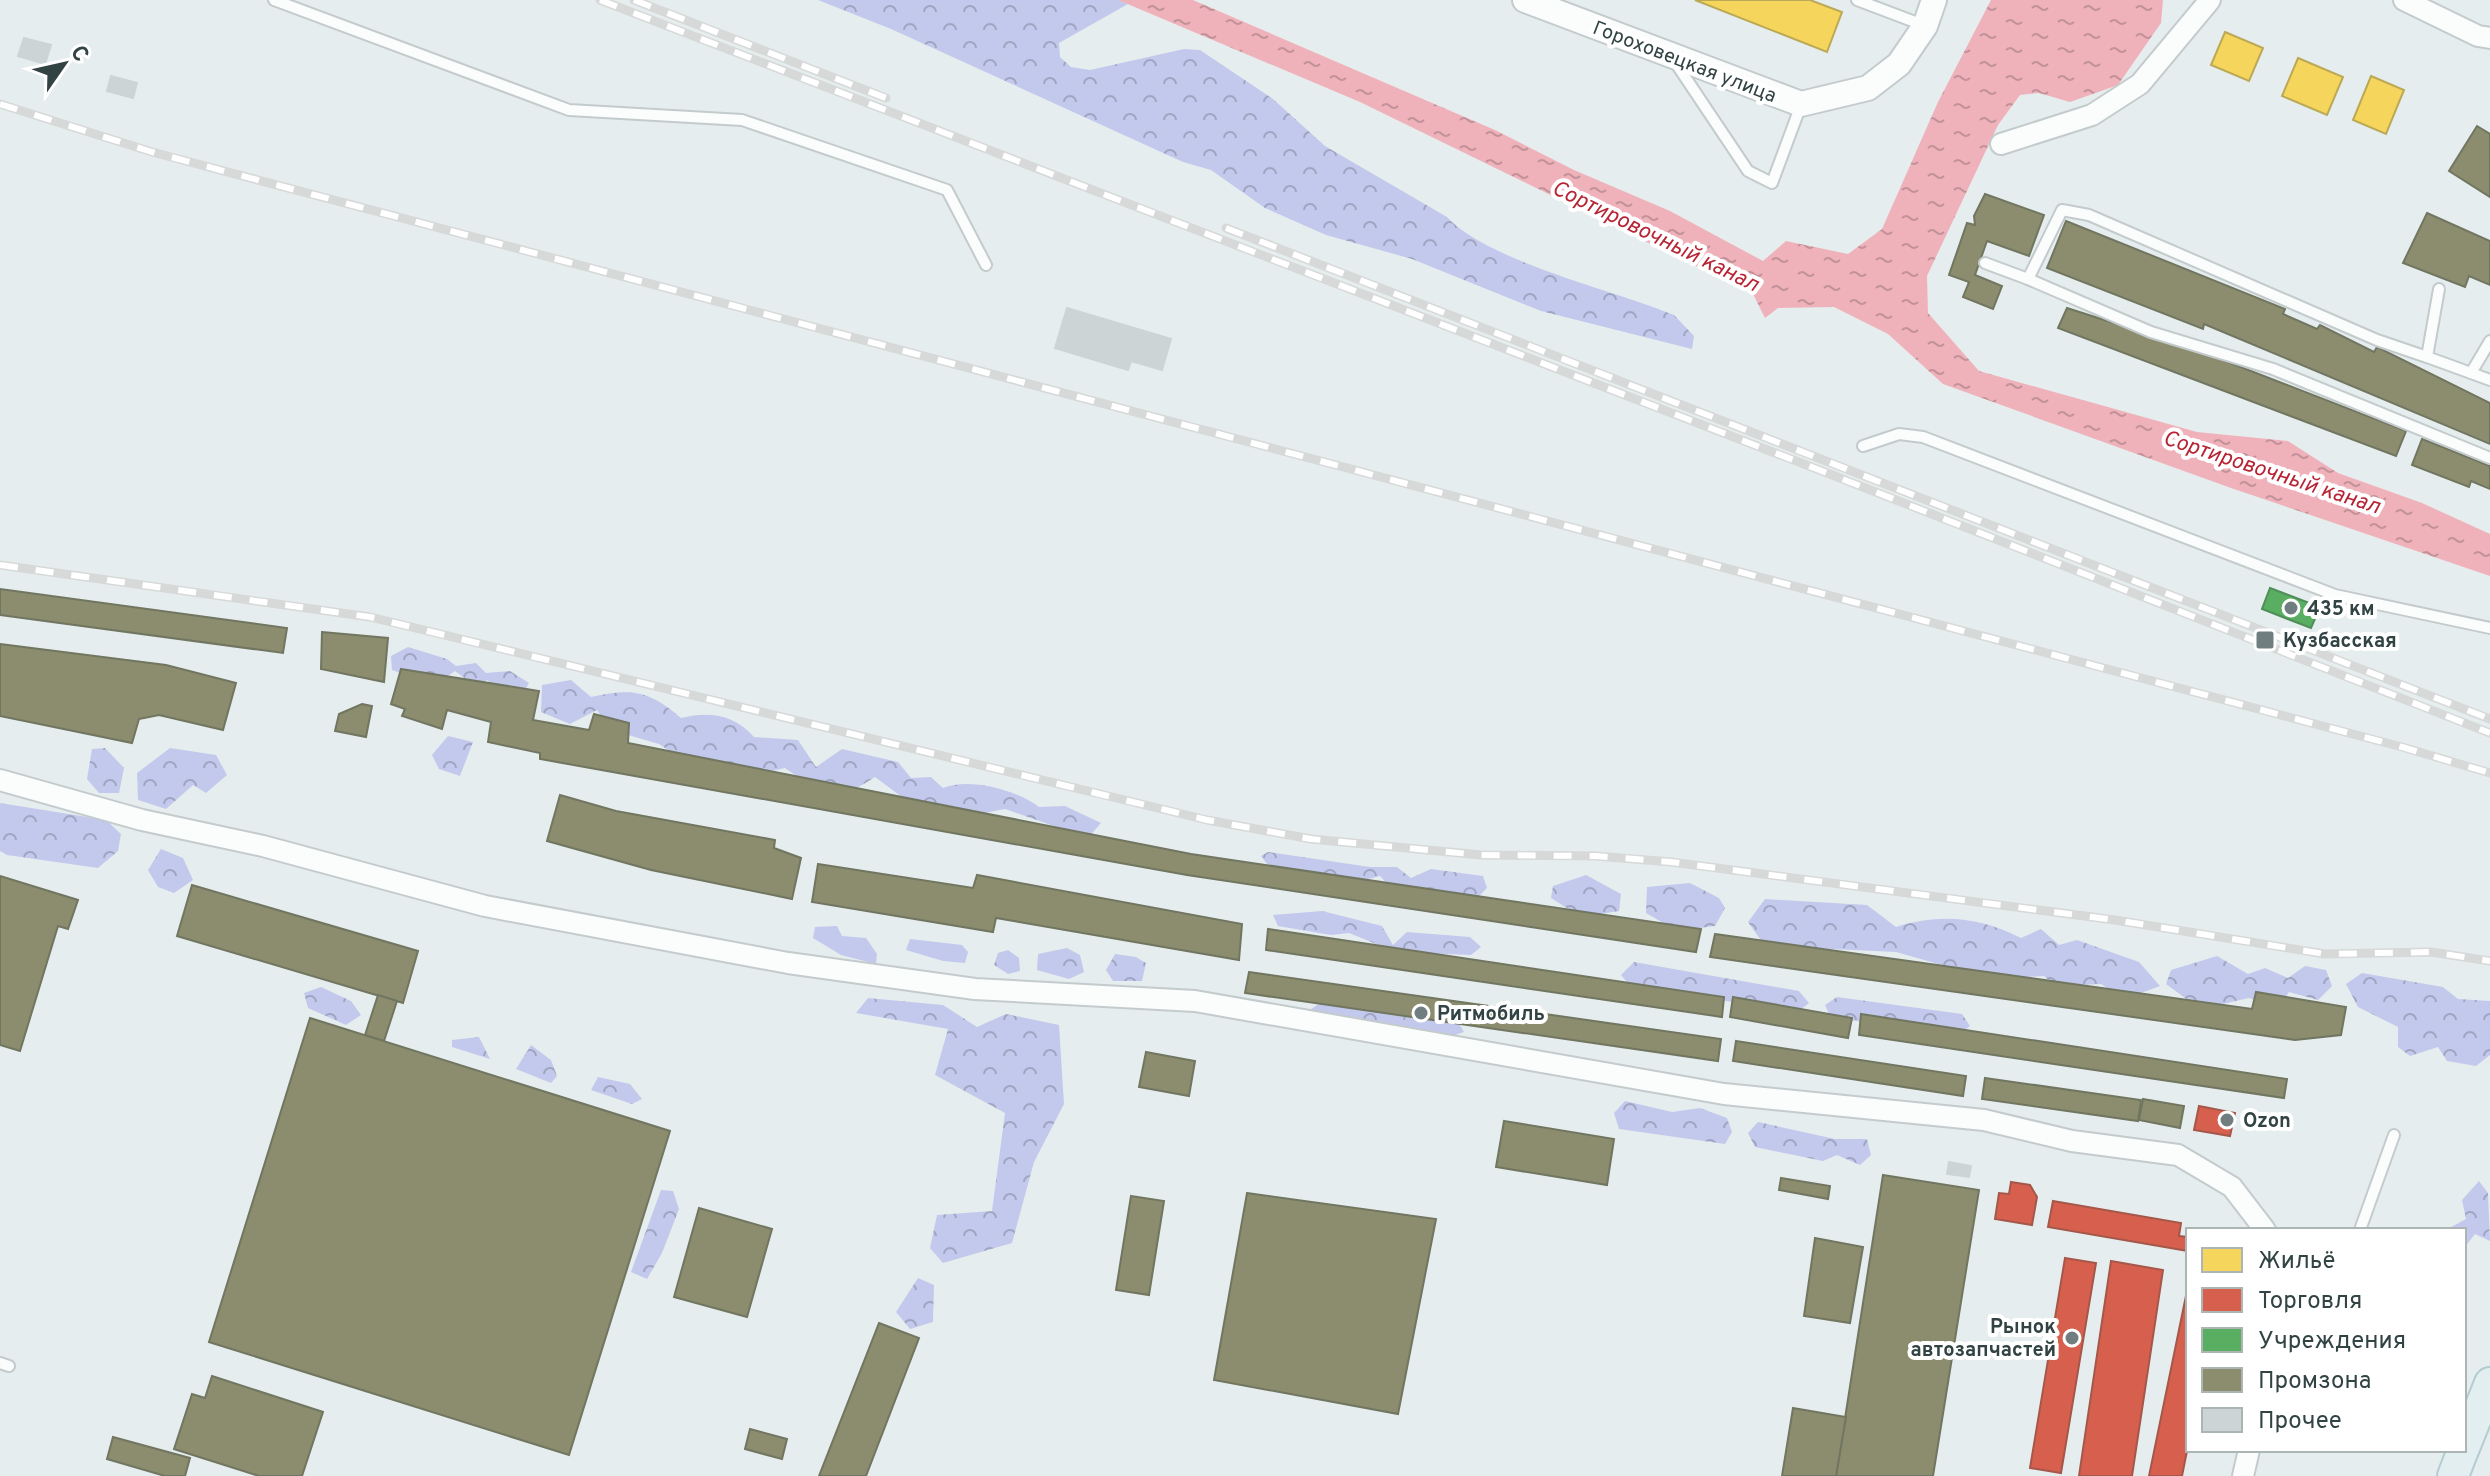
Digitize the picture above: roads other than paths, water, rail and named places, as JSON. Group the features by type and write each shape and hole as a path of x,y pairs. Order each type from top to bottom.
{"main road":[{"path":"2466,1444 2490,1383"},
{"path":"2453,1476 2463,1452"}],"street":[{"name":"Гороховецкая улица","path":"1525,0 1569,8 1671,57 1801,104"},
{"path":"1801,104 1868,88 1899,64 1925,26 1934,0"},
{"path":"2001,144 2092,115 2140,84 2210,0"},
{"path":"2404,0 2478,36 2490,38"},
{"path":"0,780 142,820 263,846 485,906 788,963 975,989 1195,1001 1724,1094 1984,1120 2072,1141 2178,1155 2232,1187 2263,1228"},
{"path":"2243,1476 2249,1452"}],"lane":[{"path":"274,0 569,110 742,120 947,190 986,265"},
{"path":"1857,0 1925,26"},
{"path":"1671,57 1748,171 1772,183 1801,104"},
{"path":"2028,279 2062,210 2089,215 2377,340 2490,380"},
{"path":"1985,263 2151,332 2273,369 2490,458"},
{"path":"2427,357 2439,289"},
{"path":"2471,373 2490,341"},
{"path":"1863,446 1899,434 1923,437 2335,595 2490,628"},
{"path":"2361,1228 2394,1135"}],"water":[{"name":"Сортировочный канал","path":"1118,0 1193,0 1495,130 1574,170 1670,211 1763,261 1786,241 1848,254 1882,229 1938,102 1991,0 2163,0 2161,23 2118,85 2070,102 2039,93 2020,95 1998,125 1927,276 1928,313 1979,371 2197,432 2288,441 2338,473 2422,503 2490,534 2490,576 2231,488 1943,384 1888,334 1834,307 1778,308 1765,318 1753,294 1360,102"}],"railway":[{"path":"600,0 1822,471 2490,733"},
{"path":"634,0 886,98"},
{"path":"0,104 152,152 2402,747 2490,773"},
{"path":"1226,228 2490,719"},
{"path":"0,565 370,617 1207,820 1311,839 1481,855 1596,856 1671,862 2115,920 2325,954 2431,952 2490,961"}],"place":[{"name":"435 км","path":"2291,608"},
{"name":"Кузбасская","path":"2265,640"},
{"name":"Ритмобиль","path":"1421,1013"},
{"name":"Ozon","path":"2227,1120"},
{"name":"Рынок автозапчастей","path":"2072,1338"}]}
